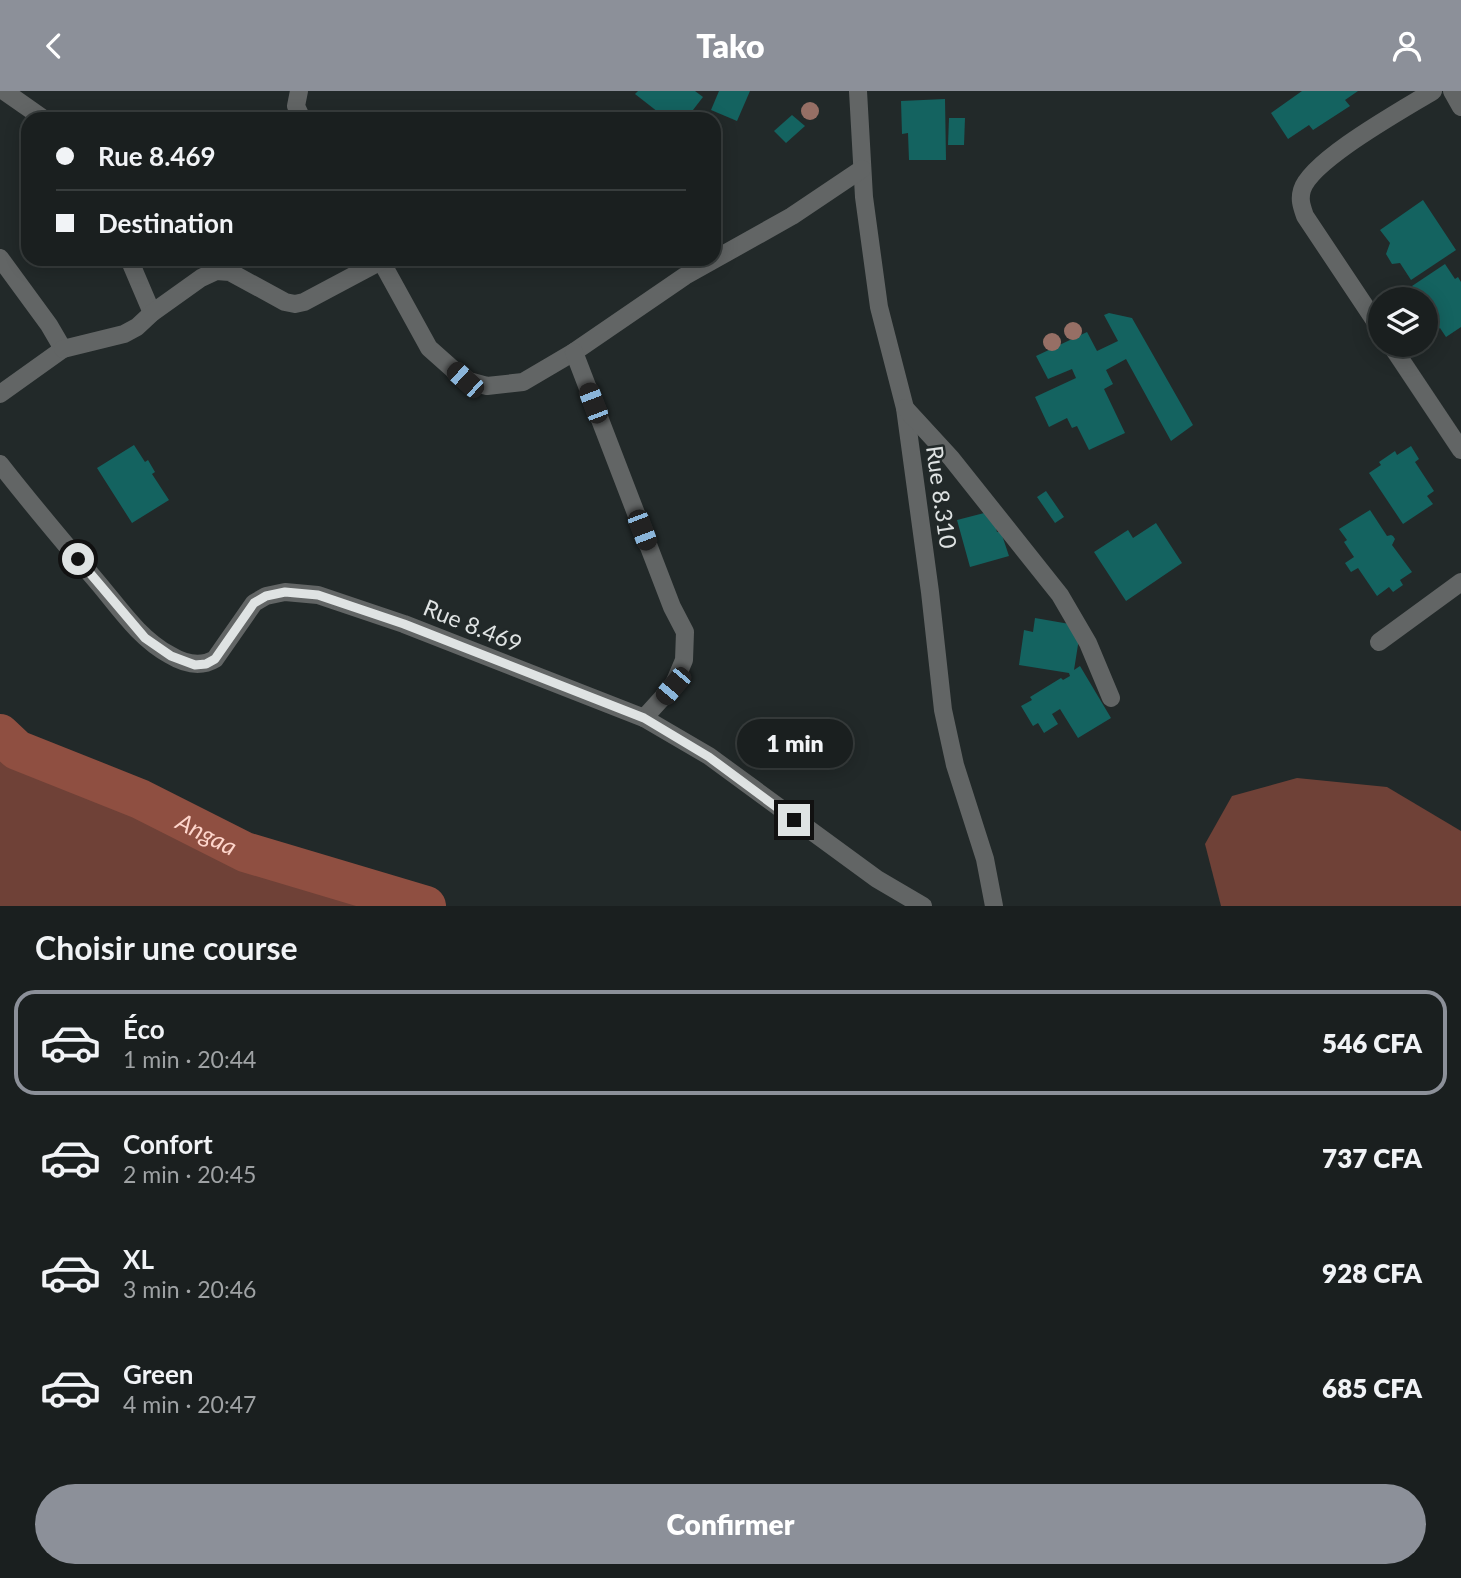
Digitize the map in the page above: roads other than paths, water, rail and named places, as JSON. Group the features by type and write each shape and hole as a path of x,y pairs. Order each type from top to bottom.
{"street":[{"path":"4,91 34,112"},
{"path":"299,91 296,106 299,112"},
{"name":"Rue 8.310","path":"858,91 862,169 879,307 905,408 946,723 955,765 985,859 994,906"},
{"path":"1368,310 1305,216 1300,201 1302,188 1309,176 1343,147 1433,91"},
{"path":"1452,91 1461,107"},
{"path":"721,256 792,216 862,169"},
{"path":"0,258 49,325 62,349"},
{"path":"132,266 152,313"},
{"path":"0,394 62,349 124,334 137,327 201,278 216,271 230,272 285,302 295,304 304,302 369,266"},
{"path":"383,266 429,348 465,380 487,386 523,382 574,352 703,266"},
{"path":"574,352 672,607 685,632 684,660 673,686 644,718 709,757 877,879 923,906"},
{"path":"1399,357 1461,450"},
{"path":"905,408 951,458 1060,595 1088,643 1111,698"},
{"name":"Rue 8.469","path":"0,464 145,638 171,656 195,665 206,664 215,659 254,603 266,596 285,592 318,595 404,624 644,718"},
{"path":"1379,642 1461,582"}],"waterway":[{"name":"Angaa","path":"0,734 17,750 140,799 245,852 426,906"}]}
